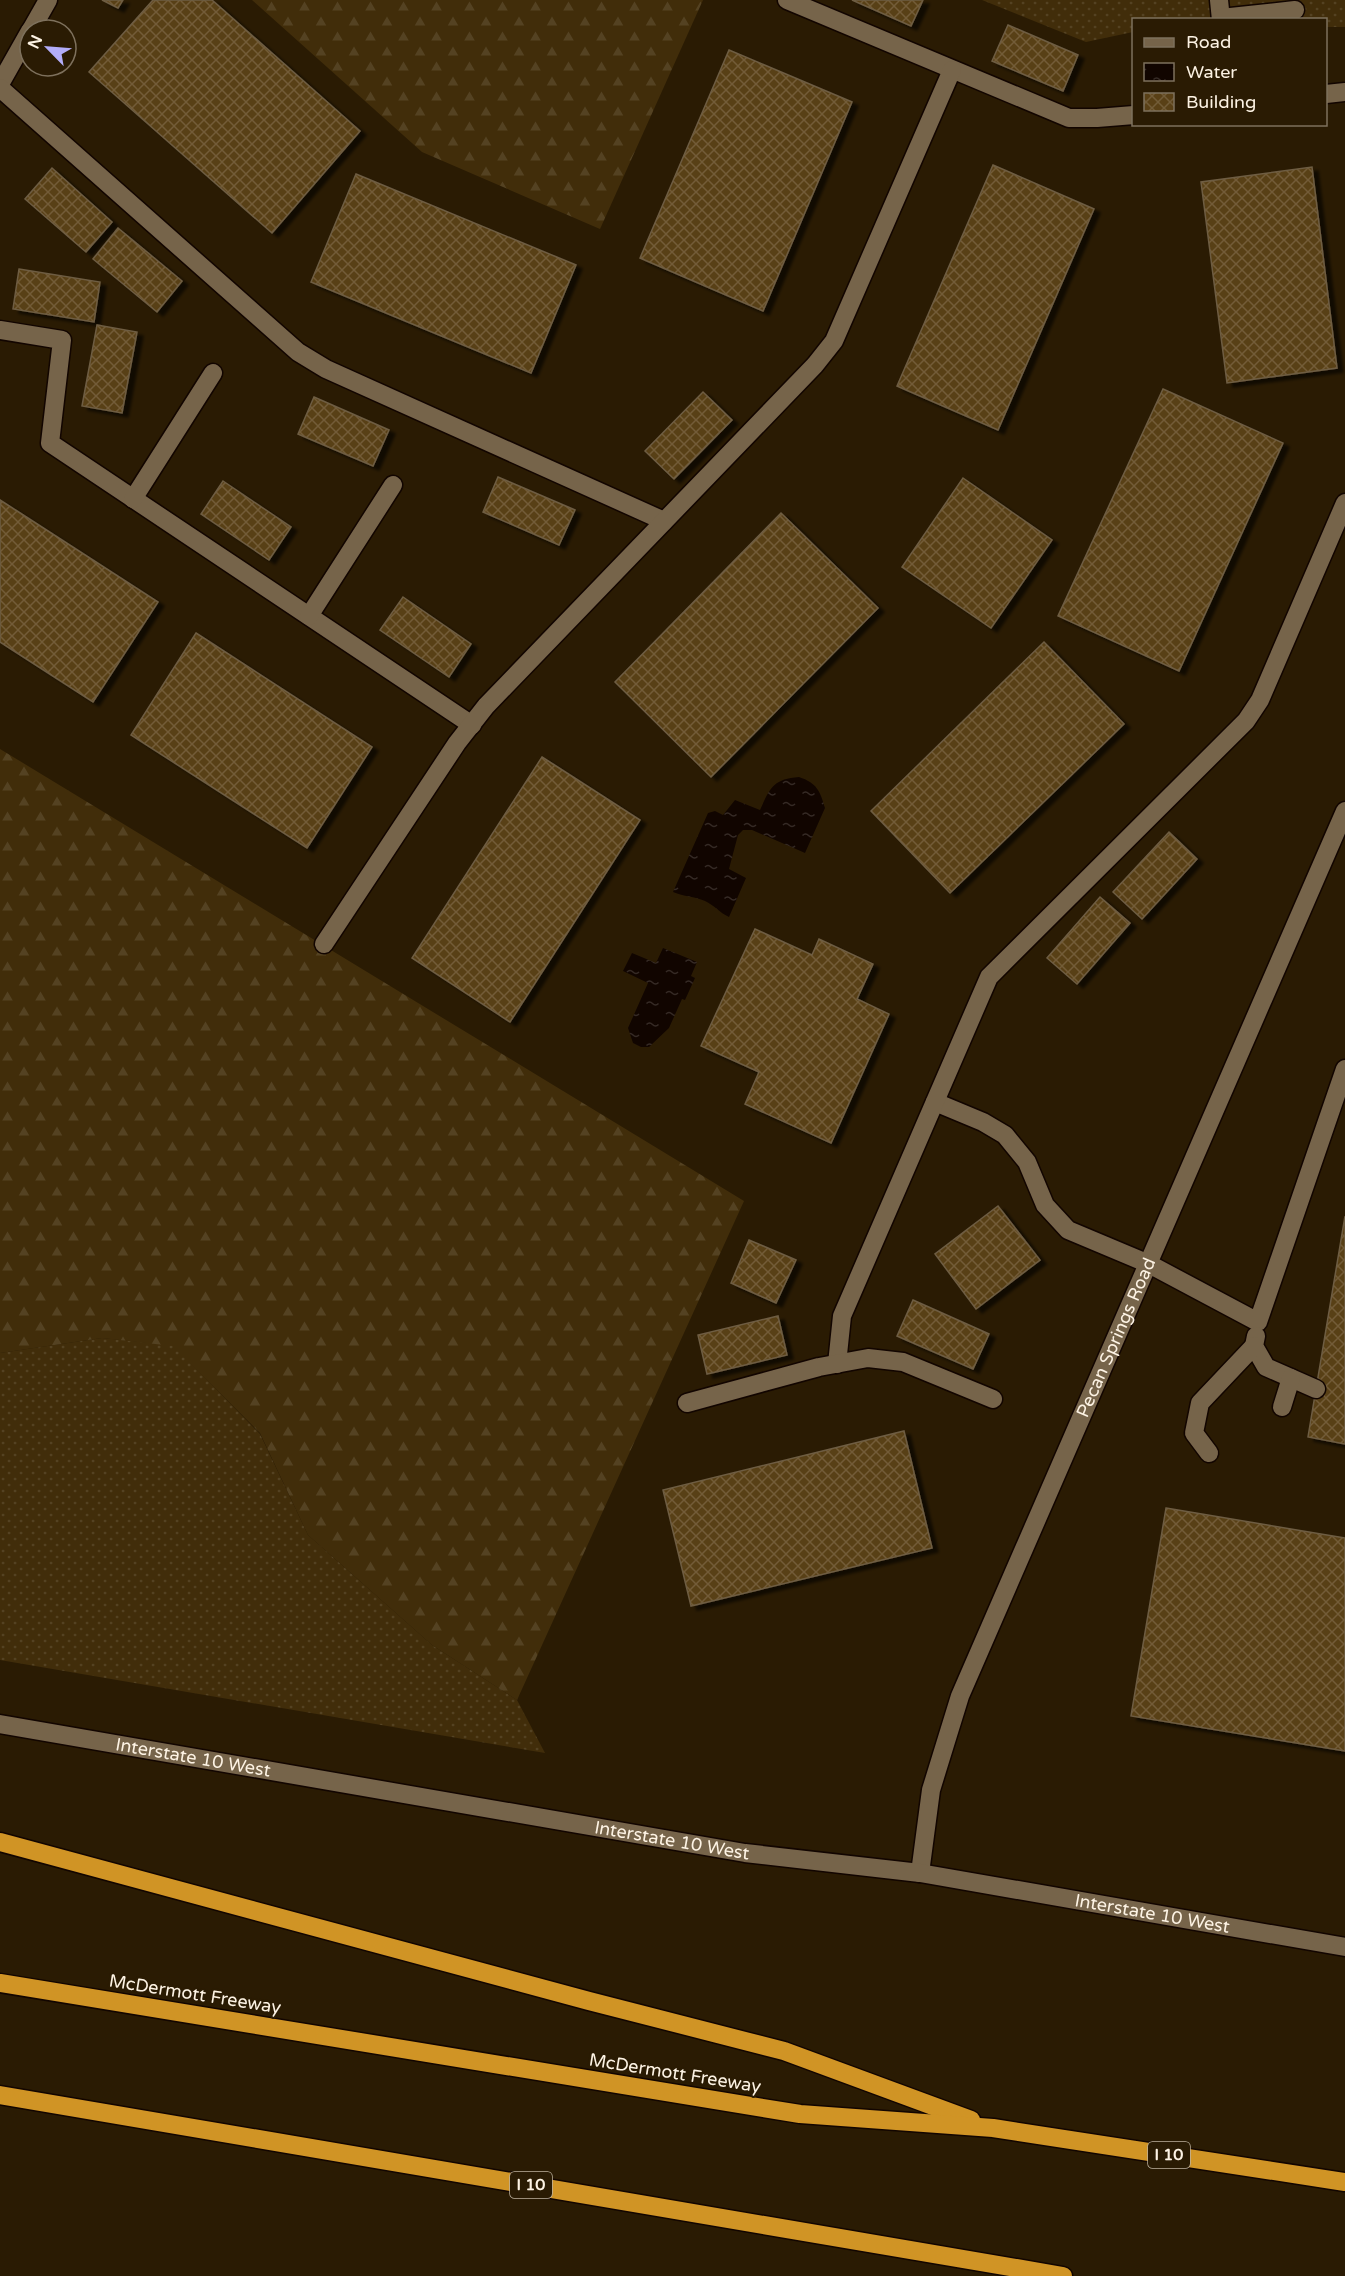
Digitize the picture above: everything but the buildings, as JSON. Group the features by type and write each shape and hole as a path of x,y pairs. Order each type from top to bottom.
{"highway":[{"path":"0,1842 589,2001 784,2051 993,2128"},
{"name":"McDermott Freeway","path":"0,1983 800,2114 993,2128 1345,2182"},
{"name":"I 10","path":"0,2095 1063,2276"}],"main road":[{"path":"38,18 48,0"},
{"path":"787,0 1069,118 1132,115"},
{"path":"1221,13 1296,10"},
{"path":"18,53 0,86 298,352 326,369 664,521"},
{"path":"324,944 457,743 486,706 815,365 834,340 952,70"},
{"path":"1327,94 1345,92"},
{"path":"0,330 62,340 50,443 472,725"},
{"path":"133,499 213,373"},
{"path":"309,616 393,485"},
{"path":"837,1364 842,1316 989,977 1246,722 1260,700 1345,503"},
{"name":"Pecan Springs Road","path":"920,1873 931,1790 960,1696 1345,811"},
{"path":"1209,1453 1194,1433 1200,1403 1254,1346 1258,1322 1345,1069"},
{"path":"935,1102 983,1122 1005,1135 1027,1162 1045,1205 1068,1230 1149,1264 1258,1322"},
{"path":"1254,1346 1266,1367 1316,1389"},
{"path":"687,1403 868,1358 903,1362 993,1399"},
{"path":"1282,1407 1291,1378"},
{"name":"Interstate 10 West","path":"0,1724 745,1853 920,1873 1345,1947"}],"green space":[{"path":"252,0 703,0 600,229 422,152"},
{"path":"982,0 1345,0 1345,27 1327,27 1327,18 1132,18 1132,32 1086,42"},
{"path":"0,749 744,1201 517,1700 432,1645 308,1535 260,1433 173,1346 102,1338 0,1353"},
{"path":"102,1338 173,1345 260,1434 308,1535 432,1645 517,1700 545,1753 0,1660 0,1353"}],"water":[{"path":"799,777 817,788 825,808 805,853 752,830 743,830 738,835 729,869 746,878 729,917 705,901 673,892 708,813 715,811 723,815 735,800 760,810 774,786 783,780"},
{"path":"663,948 697,962 691,976 695,978 685,1000 682,999 669,1028 649,1047 641,1047 633,1043 628,1028 648,983 623,971 632,953 656,963"}]}
